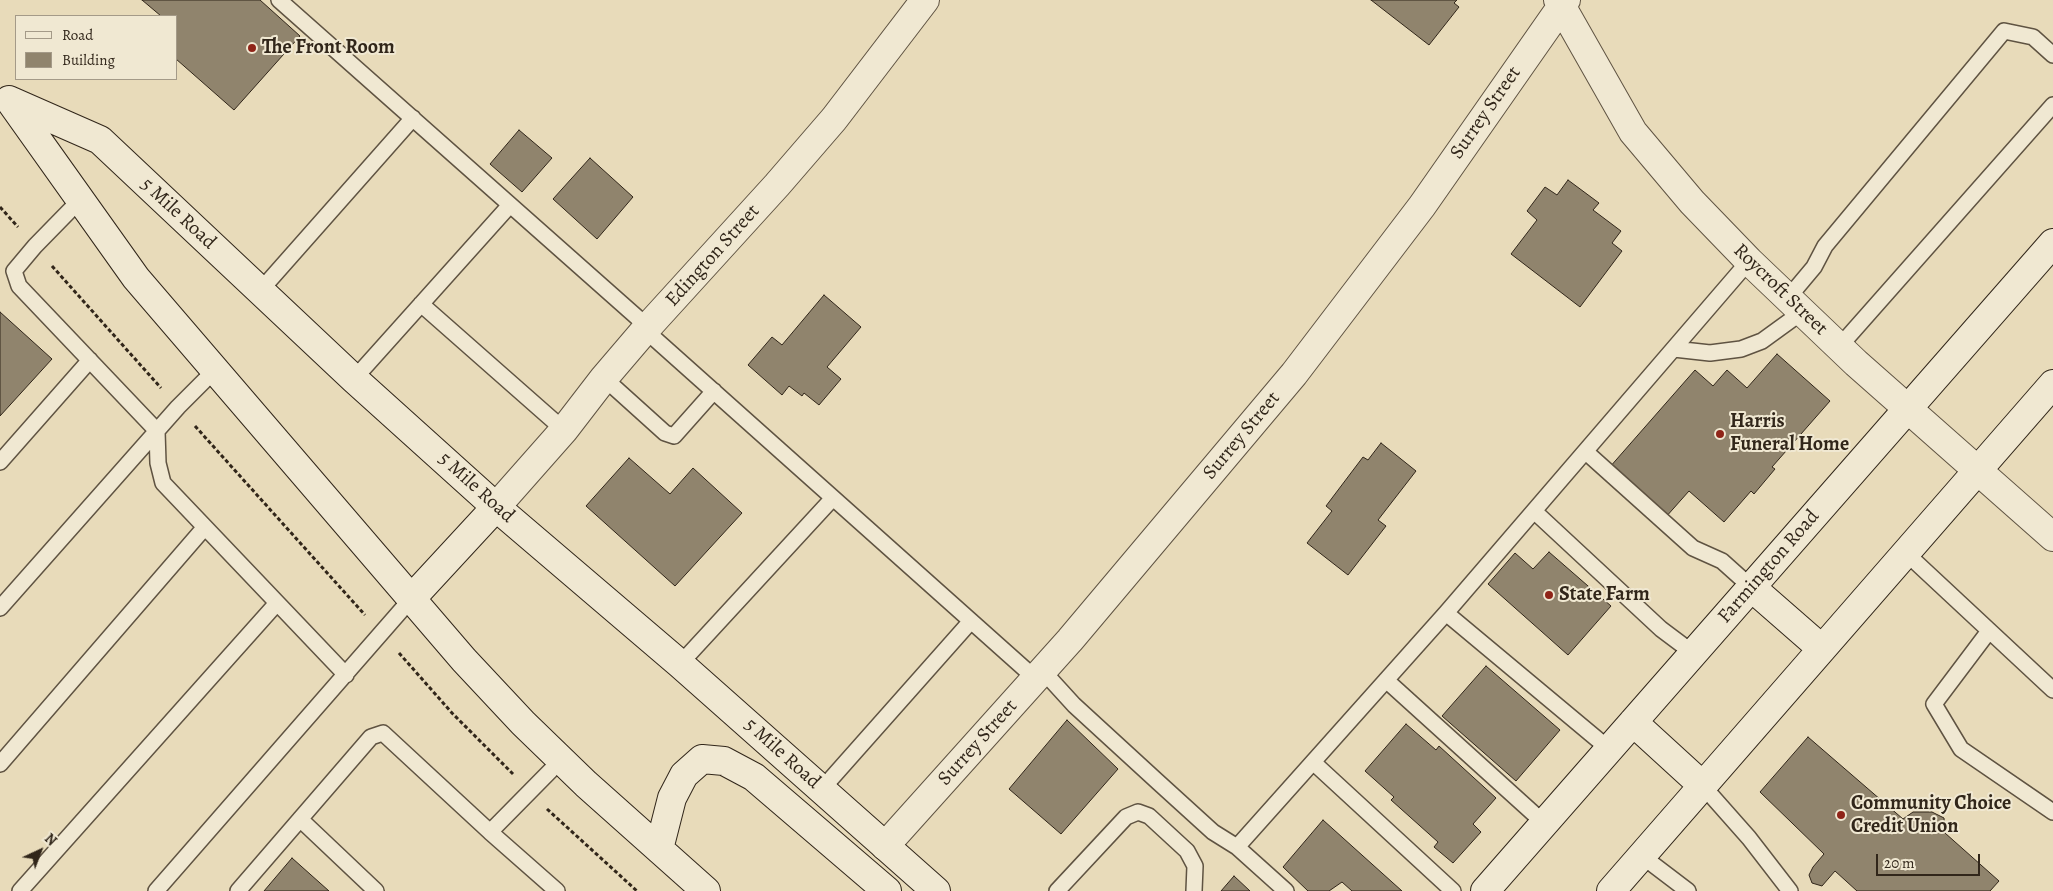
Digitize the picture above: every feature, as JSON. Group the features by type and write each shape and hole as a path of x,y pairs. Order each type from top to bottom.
{"main road":[{"name":"Edington Street","path":"411,599 564,430 646,328 778,184 821,133 925,0"},
{"name":"Roycroft Street","path":"1562,2 1632,132 1692,202 1749,261 1839,347 2053,537"},
{"name":"Surrey Street","path":"885,846 1039,675 1294,374 1422,206 1562,2"},
{"name":"5 Mile Road","path":"5,96 136,278 464,660 561,760 706,891"},
{"name":"5 Mile Road","path":"5,96 100,140 354,379 496,507 680,664 936,891"},
{"name":"Farmington Road","path":"1485,891 1907,408 2053,244"},
{"path":"1611,891 2053,384"},
{"path":"1751,587 1822,649"},
{"path":"1633,722 1703,786"},
{"path":"659,849 672,798 684,775 702,760 724,761 754,777 887,891"}],"lane":[{"path":"278,0 413,118 971,621 1074,704 1213,832 1237,848 1286,891"},
{"path":"1674,349 1710,353 1741,349 1762,341 1795,305 1825,246 2004,31 2033,37 2053,56"},
{"path":"1839,347 2053,105"},
{"path":"260,291 413,118"},
{"path":"80,200 35,246 14,271 19,286 157,431 158,463 163,483 346,675"},
{"path":"354,379 510,205"},
{"path":"1237,848 1446,613 1749,261"},
{"path":"420,304 564,430"},
{"path":"0,462 90,360"},
{"path":"0,608 178,407 215,370"},
{"path":"604,378 665,433 674,436 714,391"},
{"path":"1586,452 1693,548 1722,561 1751,587"},
{"path":"680,664 833,498"},
{"path":"1534,511 1661,629 1693,653"},
{"path":"0,764 205,527"},
{"path":"1906,553 2053,690"},
{"path":"156,891 411,599"},
{"path":"20,891 277,603"},
{"path":"1446,613 1609,749"},
{"path":"822,789 971,621"},
{"path":"1989,631 1934,704 1961,749 2053,812"},
{"path":"1386,680 1544,823"},
{"path":"238,891 370,737 383,733 557,891"},
{"path":"490,832 561,760"},
{"path":"1314,763 1453,891"},
{"path":"1703,786 1749,838 1790,891"},
{"path":"1058,891 1126,817 1138,812 1149,816 1186,851 1195,866 1194,891"},
{"path":"300,819 376,891"},
{"path":"1642,856 1688,891"}],"path":[{"path":"0,207 452,713 530,792 637,891"}],"building":[{"path":"142,0 260,0 300,36 234,110 178,61 178,15 160,15"},
{"path":"1371,0 1457,0 1454,3 1459,7 1429,45"},
{"path":"519,130 552,158 522,192 490,164"},
{"path":"590,158 633,197 597,239 553,199"},
{"path":"1568,180 1599,203 1593,210 1621,231 1612,243 1622,251 1580,307 1511,254 1537,220 1527,211 1545,187 1557,195"},
{"path":"824,295 861,327 827,367 841,379 819,405 804,393 802,396 789,386 782,395 748,365 772,337 782,345"},
{"path":"0,312 52,359 0,416"},
{"name":"Harris Funeral Home","path":"1777,354 1830,401 1772,467 1775,469 1754,494 1751,491 1724,522 1689,491 1665,518 1609,468 1695,370 1713,386 1727,370 1747,388"},
{"path":"1381,443 1416,471 1378,520 1386,526 1348,575 1307,543 1332,511 1326,506 1363,457 1368,460"},
{"path":"629,458 670,494 693,468 742,513 675,586 586,506"},
{"name":"State Farm","path":"1549,552 1611,606 1568,655 1488,584 1515,553 1533,569"},
{"path":"1486,666 1560,730 1516,781 1442,716"},
{"path":"1067,720 1118,769 1061,834 1009,789"},
{"path":"1406,724 1436,750 1439,746 1496,798 1473,824 1481,832 1453,863 1434,847 1438,842 1391,800 1394,797 1365,771"},
{"name":"Community Choice Credit Union","path":"1808,737 1903,819 1913,812 1932,812 1944,818 1945,833 1999,881 1990,891 1857,891 1835,871 1822,886 1812,883 1809,875 1824,854 1760,792"},
{"path":"1323,820 1402,891 1352,891 1342,882 1329,891 1308,891 1283,867"},
{"path":"292,858 329,891 264,891"},
{"path":"1234,876 1250,891 1221,891"}],"place":[{"name":"The Front Room","path":"252,48"},
{"name":"Harris Funeral Home","path":"1720,434"},
{"name":"State Farm","path":"1549,595"},
{"name":"Community Choice Credit Union","path":"1841,815"}]}
